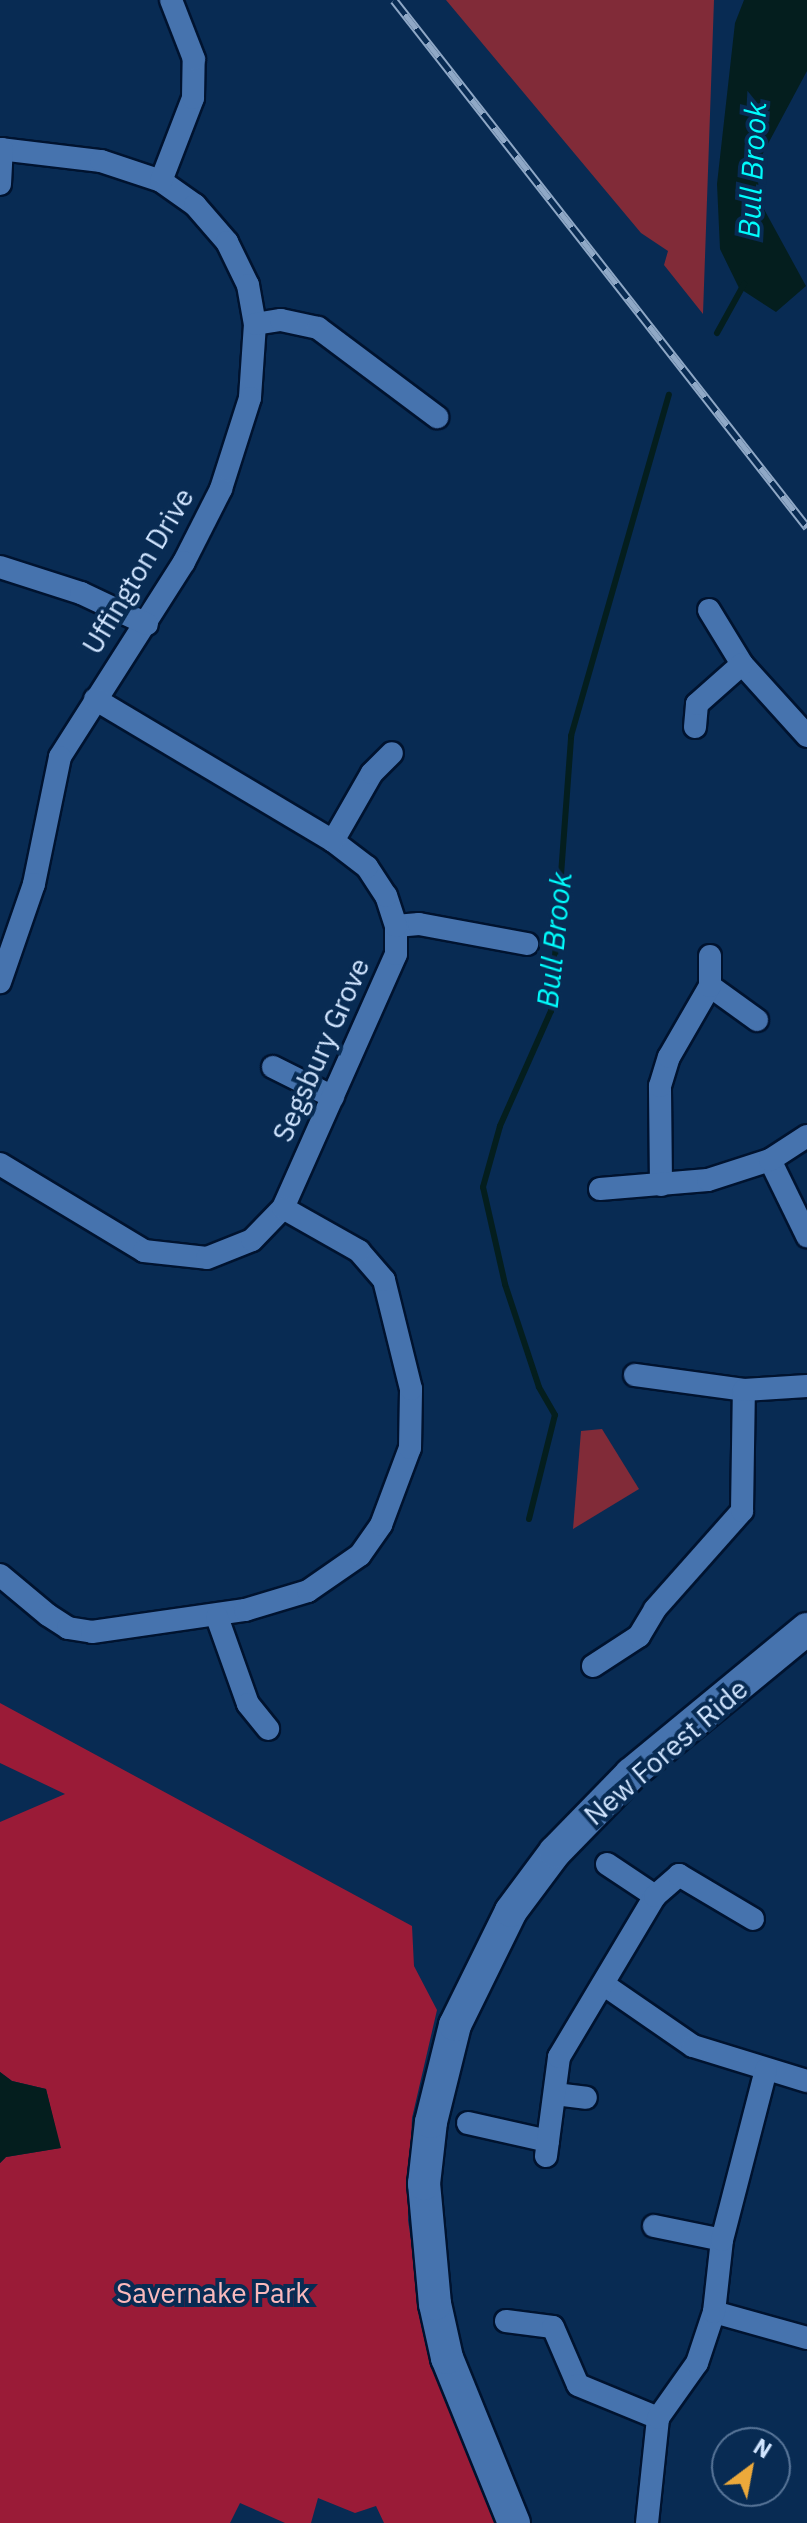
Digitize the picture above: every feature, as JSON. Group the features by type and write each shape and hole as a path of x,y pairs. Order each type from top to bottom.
{"main road":[{"name":"New Forest Ride","path":"514,2523 447,2358 435,2304 424,2184 431,2122 459,2012 511,1911 555,1852 631,1774 805,1633"},
{"name":"New Forest Ride","path":"490,2464 539,2523"}],"street":[{"path":"161,181 193,98 194,59 171,0"},
{"path":"0,184 1,149"},
{"name":"Uffington Drive","path":"0,982 34,884 60,757 95,699 147,624 221,489 250,398 255,324 248,285 227,242 195,205 161,181 101,161 1,149"},
{"path":"255,324 281,320 318,328 437,417"},
{"path":"0,567 81,593 147,624"},
{"path":"709,610 742,664 807,736"},
{"path":"695,727 697,704 742,664"},
{"name":"Segsbury Grove","path":"0,1164 144,1251 207,1258 252,1240 283,1208 396,954 396,926 386,896 367,867 333,841 95,699"},
{"path":"333,841 372,773 392,753"},
{"path":"396,926 419,924 527,944"},
{"path":"661,1185 660,1086 669,1057 710,986 710,956"},
{"path":"710,986 757,1020"},
{"path":"273,1067 333,1097"},
{"path":"600,1189 708,1180 770,1160 807,1136"},
{"path":"770,1160 807,1236"},
{"path":"0,1575 68,1628 92,1632 217,1617 308,1591 360,1555 381,1525 410,1448 411,1389 384,1280 359,1251 283,1208"},
{"path":"635,1375 744,1390 807,1386"},
{"path":"593,1666 639,1636 655,1609 742,1511 744,1390"},
{"path":"217,1617 248,1704 268,1729"},
{"path":"607,1864 655,1896"},
{"path":"468,2123 547,2148 559,2057 655,1896 679,1875 753,1919"},
{"path":"603,1984 693,2046 807,2081"},
{"path":"647,2523 658,2418 697,2363 714,2312 722,2240 766,2070"},
{"path":"555,2094 586,2098"},
{"path":"654,2226 722,2240"},
{"path":"714,2312 807,2338"},
{"path":"506,2321 553,2327 578,2385 658,2418"}],"shaded area":[{"path":"446,0 714,0 703,314 664,265 668,251 641,233"},
{"path":"602,1429 639,1489 573,1529 581,1431"}],"green space":[{"name":"Savernake Park","path":"0,1703 412,1926 414,1966 437,2010 412,2118 408,2220 427,2350 456,2428 506,2523 384,2523 376,2506 355,2513 318,2498 311,2523 285,2523 240,2503 230,2523 0,2523 0,2163 6,2157 60,2148 46,2089 12,2081 0,2072 0,1822 65,1794 0,1763"}],"water":[{"path":"744,0 807,0 807,71 762,155 758,178 759,200 806,286 776,312 739,288 720,249 717,184 735,23"},
{"path":"0,2072 12,2081 46,2089 61,2148 6,2157 0,2163"}],"waterway":[{"name":"Bull Brook","path":"717,333 744,284"},
{"name":"Bull Brook","path":"529,1519 555,1415 539,1387 505,1284 483,1187 500,1126 551,1011 571,736 669,395"}],"railway":[{"path":"394,0 807,527"}]}
